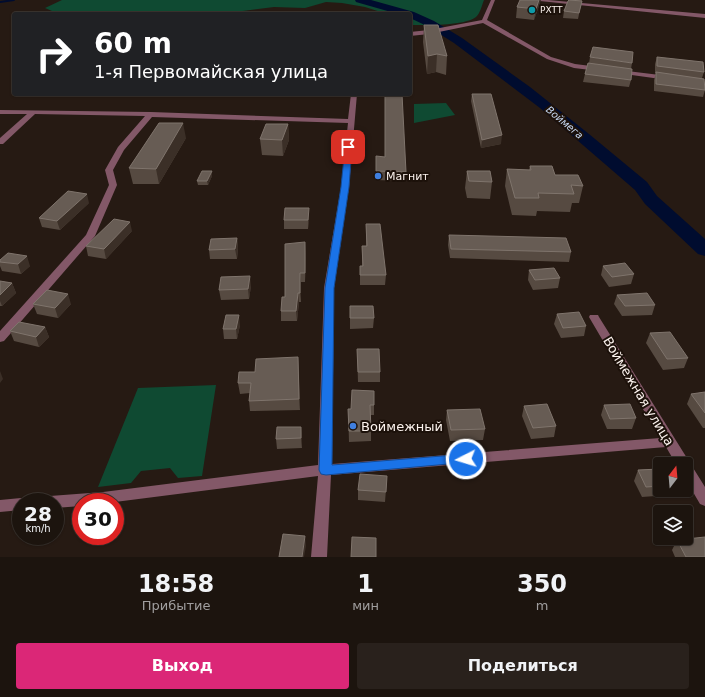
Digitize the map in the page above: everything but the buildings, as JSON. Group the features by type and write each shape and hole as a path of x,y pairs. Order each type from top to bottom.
{"street":[{"path":"484,21 493,0"},
{"path":"532,0 705,16"},
{"path":"412,34 429,32 484,21 549,58 574,66 603,70"},
{"path":"610,71 673,79"},
{"path":"319,557 326,470 329,288 345,187 354,96"},
{"path":"0,112 151,114 351,121"},
{"path":"0,142 33,112"},
{"path":"0,338 90,236 113,185 109,170 121,149 151,114"},
{"name":"Воймежная улица","path":"594,317 679,457"},
{"path":"64,501 103,498 326,470 670,442"},
{"path":"693,480 705,500"},
{"path":"0,506 12,505"}],"green space":[{"path":"62,0 484,0 479,14 471,20 435,25 412,25 412,12 381,12 365,7 326,2 305,8 274,7 235,12 77,12 80,11 52,11 45,8"},
{"path":"446,103 455,115 414,123 414,104"},
{"path":"216,385 202,476 178,478 170,468 141,471 131,483 98,487 138,388"}],"waterway":[{"path":"0,2 14,0"},
{"name":"Воймега","path":"360,0 402,12"},
{"name":"Воймега","path":"412,15 440,29 458,41 545,105 641,186 651,200 705,250"}],"place":[{"name":"РХТТ","path":"532,10"},
{"name":"Магнит","path":"378,176"},
{"name":"Воймежный","path":"353,426"}],"route":[{"path":"348,147 345,187 329,288 326,470 466,459"}]}
